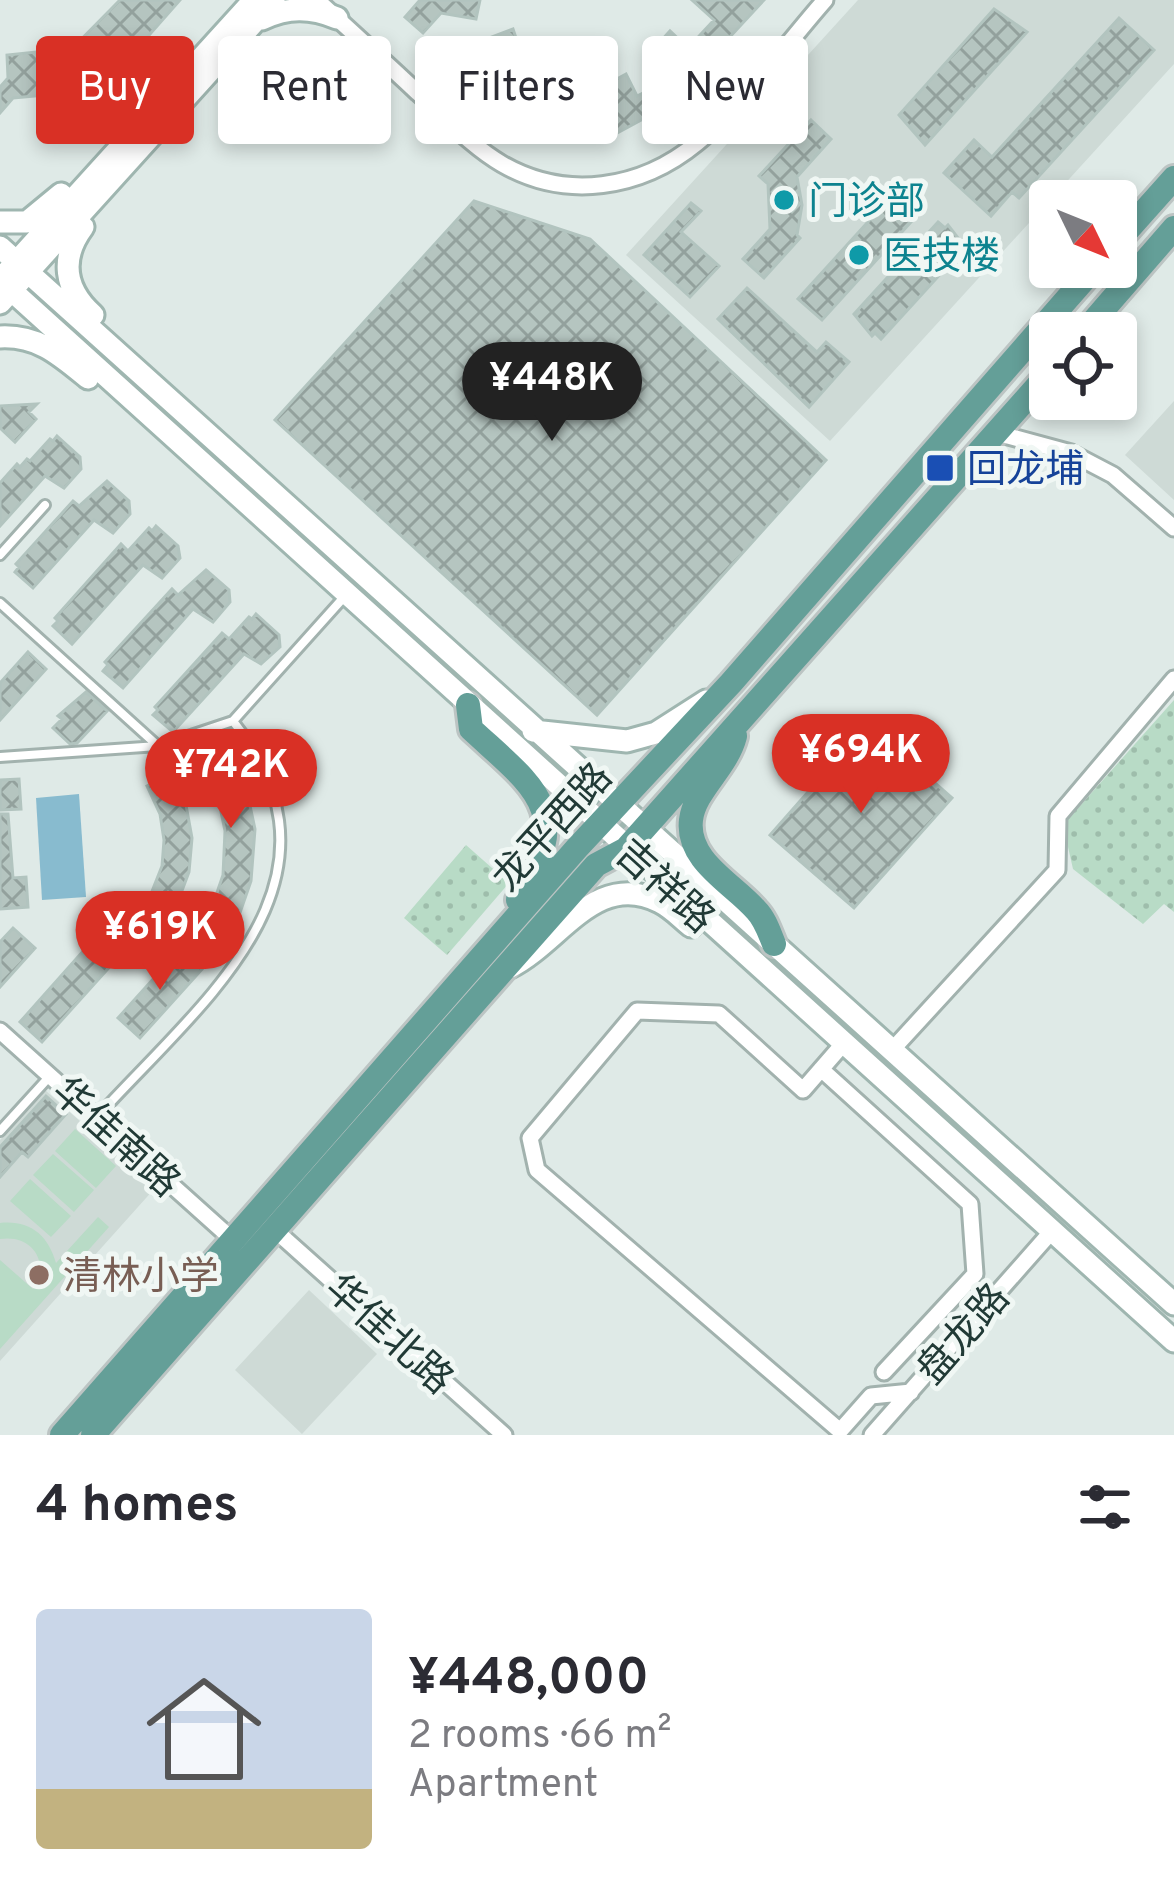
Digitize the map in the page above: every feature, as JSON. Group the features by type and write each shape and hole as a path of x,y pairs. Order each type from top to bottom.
{"main road":[{"path":"216,41 244,0"},
{"path":"194,66 254,0"},
{"path":"15,260 108,183 274,0"},
{"path":"247,30 283,10 318,10 337,18"},
{"path":"0,222 27,222 42,213 112,144"},
{"path":"4,291 15,260 124,144"},
{"path":"1137,220 1174,178"},
{"path":"108,183 71,243 68,279 86,310 149,364 159,390"},
{"path":"1102,312 1174,228"},
{"name":"吉祥路","path":"15,260 1174,1304"},
{"name":"龙平西路","path":"93,1435 276,1232 599,825 731,683 1077,288"},
{"name":"吉祥路","path":"4,291 141,408 1174,1341"},
{"path":"0,337 24,337 46,345 116,401 141,408"},
{"name":"龙平西路","path":"62,1435 233,1241 494,963 596,865 626,849 1029,396"},
{"path":"533,730 614,742 641,739 731,683"},
{"path":"468,705 471,729 533,786 543,807 546,838 494,963"},
{"path":"737,725 722,768 691,818 692,836 706,863 761,914 773,944"},
{"path":"494,963 535,953 593,901 620,893 647,896 666,905 728,954 755,965"}],"street":[{"path":"317,0 499,163 530,178 604,187 656,170 701,140 826,0"},
{"path":"997,433 1071,453 1112,475 1174,528"},
{"path":"892,1050 1057,870 1058,816 1174,679"},
{"path":"843,1044 803,1090 718,1014 637,1011 530,1138 537,1170 840,1431 871,1396 910,1392"},
{"name":"华佳南路","path":"0,1031 233,1241"},
{"path":"821,1069 970,1204 975,1274 884,1372"},
{"name":"华佳北路","path":"276,1232 504,1435"},
{"name":"盘龙路","path":"872,1435 1052,1232"}],"lane":[{"path":"0,555 45,505"},
{"path":"0,757 158,746 233,721 346,594"},
{"path":"0,603 158,746"},
{"path":"96,1118 244,954 271,902 278,863 275,805 255,752 233,721"},
{"path":"0,1131 50,1076"}],"shaded area":[{"path":"858,0 1174,0 1174,64 1068,180 1029,180 1029,223 830,441 626,255 727,144 808,144 808,55"},
{"path":"1174,401 1174,500 1125,455"},
{"name":"清林小学","path":"45,1090 155,1188 0,1361 0,1140"},
{"path":"309,1290 377,1354 302,1434 235,1370"}],"green space":[{"path":"1174,700 1174,912 1164,904 1143,924 1073,869 1063,825"},
{"path":"466,845 509,883 447,955 404,918"},
{"path":"75,1129 116,1166 96,1188 55,1151"},
{"path":"53,1154 94,1190 74,1212 33,1175"},
{"path":"30,1179 71,1216 51,1237 10,1201"},
{"path":"98,1217 109,1227 0,1349 0,1260 33,1289 40,1269 29,1246 0,1239 0,1223 36,1231 56,1263"}],"water":[{"path":"79,794 86,897 42,900 36,798"}],"building":[{"path":"120,0 180,0 148,36 84,36"},
{"path":"420,0 480,0 476,19 441,13 423,33 405,17"},
{"path":"692,0 764,0 731,36 699,36 714,20"},
{"path":"994,9 1027,32 925,145 899,115"},
{"path":"1119,18 1154,50 1035,180 1029,180 1019,198 1012,192 991,216 944,173 974,140 992,157"},
{"path":"36,52 36,96 13,98 0,113 0,87 8,78 7,55"},
{"path":"626,74 637,96 642,94 642,120 618,133 618,78"},
{"name":"门诊部","path":"811,120 831,139 797,177 802,205 800,238 764,278 743,259 770,229 768,184 759,176 789,144 808,144"},
{"name":"医技楼","path":"897,190 920,212 822,320 798,299"},
{"path":"474,201 590,239 826,460 597,715 275,420"},
{"path":"691,203 701,211 681,232 719,266 690,297 644,255"},
{"path":"938,222 945,228 948,225 965,247 881,339 875,333 872,336 854,314"},
{"path":"747,288 817,352 826,342 849,362 809,407 718,319"},
{"path":"37,404 29,412 36,419 15,442 0,428 0,406"},
{"path":"57,436 80,457 81,469 64,488 45,476 0,526 0,483 17,464 30,461"},
{"path":"107,481 129,501 130,514 113,533 94,520 33,588 15,572 16,564 73,501 79,506"},
{"path":"156,526 178,546 180,558 162,578 143,565 72,644 53,626 58,621 55,618 121,544 128,551"},
{"path":"206,570 229,590 230,602 213,622 193,609 123,688 103,671 105,662 172,589 178,595"},
{"path":"256,614 279,635 280,647 261,664 244,654 173,732 153,715 158,710 155,707 222,633 229,639"},
{"path":"28,652 46,669 0,720 0,683"},
{"path":"86,692 107,711 77,743 70,744 53,728 62,719 58,716"},
{"path":"868,724 952,798 854,908 770,835"},
{"path":"221,734 244,778 255,829 251,881 234,930 208,919 223,875 225,831 216,788 195,748"},
{"path":"171,775 186,805 192,838 189,872 177,904 151,894 162,866 164,840 160,814 147,786"},
{"path":"19,779 21,809 0,810 0,780"},
{"path":"0,814 8,814 13,878 26,877 28,907 0,909"},
{"path":"110,921 132,942 42,1042 20,1022"},
{"path":"13,928 35,948 0,987 0,942"},
{"path":"181,948 203,968 140,1038 118,1018"},
{"path":"46,1096 66,1114 28,1157 22,1152 0,1177 0,1147"}],"place":[{"name":"门诊部","path":"784,200"},
{"name":"医技楼","path":"859,255"},
{"name":"回龙埔","path":"940,468"},
{"name":"清林小学","path":"39,1275"}]}
